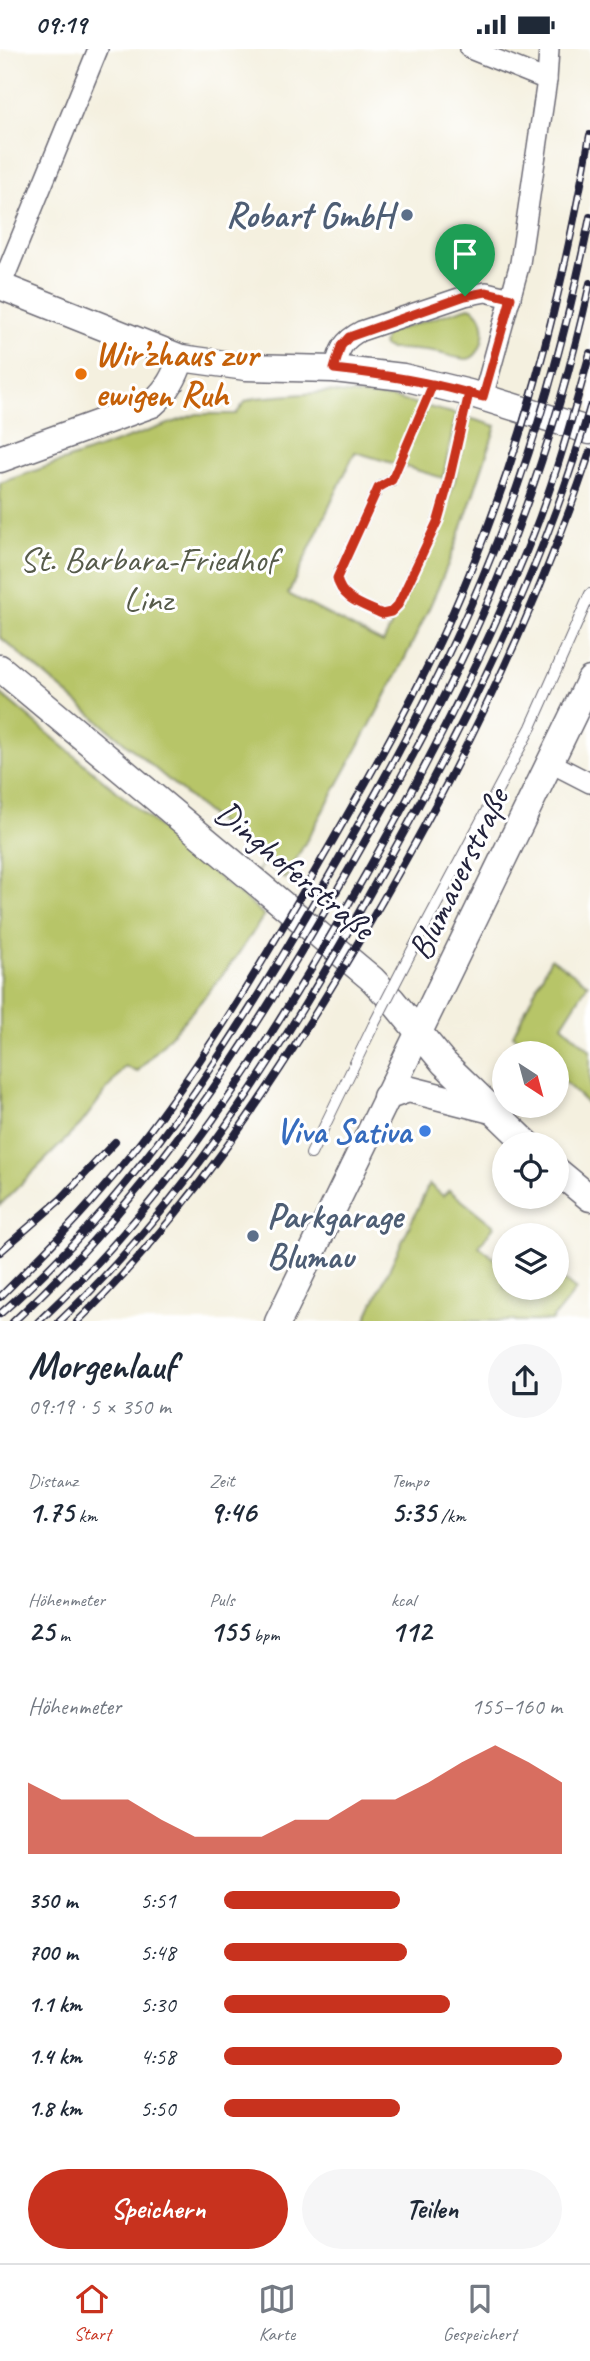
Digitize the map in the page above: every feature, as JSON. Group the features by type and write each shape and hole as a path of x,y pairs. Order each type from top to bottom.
{"main road":[{"path":"1,286 181,358 246,367 334,369 403,377 476,395 590,431"},
{"path":"0,459 152,404 163,395 175,377 181,358"},
{"name":"Dinghoferstraße","path":"0,668 372,979 444,1063 515,1132"},
{"name":"Blumauerstraße","path":"278,1321 590,680"},
{"path":"386,1097 408,1089 491,1109"},
{"path":"569,1181 590,1198"}],"street":[{"path":"1,286 98,49"},
{"path":"470,49 547,80"},
{"path":"476,395 511,298 520,263 547,80 549,49"},
{"path":"334,369 341,346 349,337 360,331 465,296 486,292 511,298"},
{"path":"551,763 590,783"}],"lane":[{"path":"433,384 392,480 378,488 337,578 339,589 347,597 382,614 391,612 398,605 438,520 476,395"},
{"path":"312,1154 373,1026 531,727 590,594"}],"green space":[{"path":"469,307 476,311 483,326 481,344 473,357 463,359 383,346 385,336 393,331"},
{"name":"St. Barbara-Friedhof Linz","path":"328,392 393,398 456,414 443,478 355,452 288,594 383,643 440,523 454,483 469,418 496,426 466,517 440,584 378,710 285,879 0,637 0,483 197,414 236,414 246,401 255,398"},
{"path":"0,693 241,896 264,861 242,896 264,915 221,977 137,1072 125,1066 81,1124 0,1205"},
{"path":"551,958 588,984 562,1025 590,1050 590,1106 569,1086 569,1041 520,1041 513,1035"},
{"path":"429,1184 443,1196 449,1190 492,1224 492,1229 479,1246 492,1256 492,1300 568,1300 551,1321 365,1321"},
{"path":"569,1284 576,1290 569,1299"}],"railway":[{"path":"0,1297 105,1186 188,1077 286,921 418,686 475,560 518,441 551,321 590,135"},
{"path":"0,1314 48,1270 92,1222 174,1121 281,958 397,755 454,642 509,510 555,365 590,217"},
{"path":"14,1321 110,1222 196,1113 273,998 389,799 459,665 519,525 566,381 590,283"},
{"path":"39,1321 131,1225 214,1119 288,1007 356,891 450,717 513,583 549,492 590,353"},
{"path":"60,1321 108,1273 196,1167 275,1053 346,935 442,762 499,647 549,529 590,407"},
{"path":"78,1321 117,1281 192,1193 260,1100 352,953 421,832 485,709 541,582 590,452"},
{"path":"0,1252 61,1199 115,1142"}],"place":[{"name":"Robart GmbH","path":"407,215"},
{"name":"Wir’zhaus zur ewigen Ruh","path":"81,374"},
{"name":"Viva Sativa","path":"425,1131"},
{"name":"Parkgarage Blumau","path":"253,1236"}],"route":[{"path":"465,296 349,337 341,346 334,369 403,377 433,384 469,393 438,520 398,605 391,612 382,614 347,597 339,589 337,578 378,488 392,480 433,384 469,393 483,397 511,298 486,292 465,296"}]}
